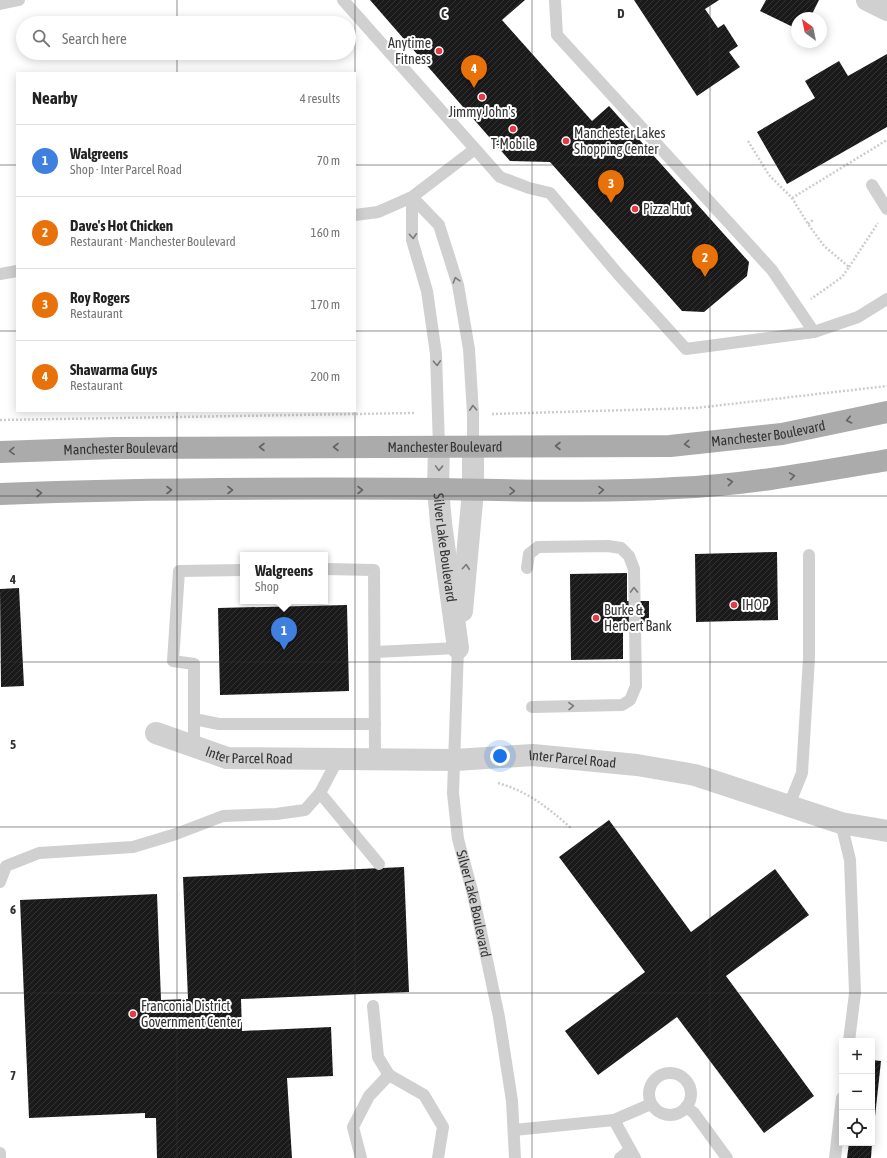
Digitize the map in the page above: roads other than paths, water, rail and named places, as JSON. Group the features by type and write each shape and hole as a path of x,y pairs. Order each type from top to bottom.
{"main road":[{"name":"Manchester Boulevard","path":"0,452 114,448 670,446 782,434 887,412"},
{"path":"0,494 125,490 438,489 562,492 676,488 781,477 887,460"}],"street":[{"path":"867,0 887,10"},
{"name":"Silver Lake Boulevard","path":"440,447 438,489 458,648"},
{"name":"Silver Lake Boulevard","path":"458,648 473,490 473,447"},
{"name":"Inter Parcel Road","path":"156,733 227,758 456,760 533,755 637,764 695,775 841,823 887,831"}],"lane":[{"path":"0,4 19,0"},
{"path":"343,0 500,177 529,188 550,193 618,274 686,349 814,332 858,317 887,299"},
{"path":"554,0 557,35 772,270 814,332"},
{"path":"356,215 378,212 412,197 475,149"},
{"path":"872,185 885,214"},
{"path":"412,197 412,240 427,291 436,354 440,447"},
{"path":"412,197 439,225 458,285 469,349 474,414 473,447"},
{"path":"0,274 16,271"},
{"path":"527,568 529,554 538,547 608,546 621,548 629,556 634,569 636,686 630,700 622,705 532,707"},
{"path":"789,805 802,773 809,658 809,555"},
{"path":"328,569 374,570 375,759"},
{"path":"194,747 194,664 172,661 179,571 240,570"},
{"path":"375,652 458,648"},
{"name":"Silver Lake Boulevard","path":"458,648 456,760 453,793 458,839 473,894 499,1017 512,1101 515,1158"},
{"path":"194,719 219,724 375,724"},
{"path":"0,882 6,866 39,853 133,847 176,834 223,816 276,814 305,810 320,793 338,759"},
{"path":"320,793 379,864"},
{"path":"841,823 850,860 855,993 849,1038"},
{"path":"373,1006 378,1057 389,1075 424,1095 443,1127 438,1158"},
{"path":"668,1073 681,1076 690,1087 690,1101 686,1107 674,1115 661,1113 651,1104 649,1091 655,1078 668,1073"},
{"path":"361,1158 353,1127 369,1096 389,1075"},
{"path":"514,1130 614,1120 651,1104"},
{"path":"686,1107 694,1114 727,1158"},
{"path":"834,1158 840,1110"},
{"path":"614,1120 628,1155"},
{"path":"0,1153 0,1158"}],"place":[{"name":"Anytime Fitness","path":"439,51"},
{"name":"Shawarma Guys","path":"474,88"},
{"name":"Jimmy John's","path":"482,97"},
{"name":"T-Mobile","path":"513,129"},
{"name":"Manchester Lakes Shopping Center","path":"566,141"},
{"name":"Roy Rogers","path":"611,203"},
{"name":"Pizza Hut","path":"635,209"},
{"name":"Dave's Hot Chicken","path":"705,277"},
{"name":"IHOP","path":"734,605"},
{"name":"Burke & Herbert Bank","path":"596,618"},
{"name":"Walgreens","path":"284,650"},
{"name":"Franconia District Government Center","path":"133,1014"}]}
